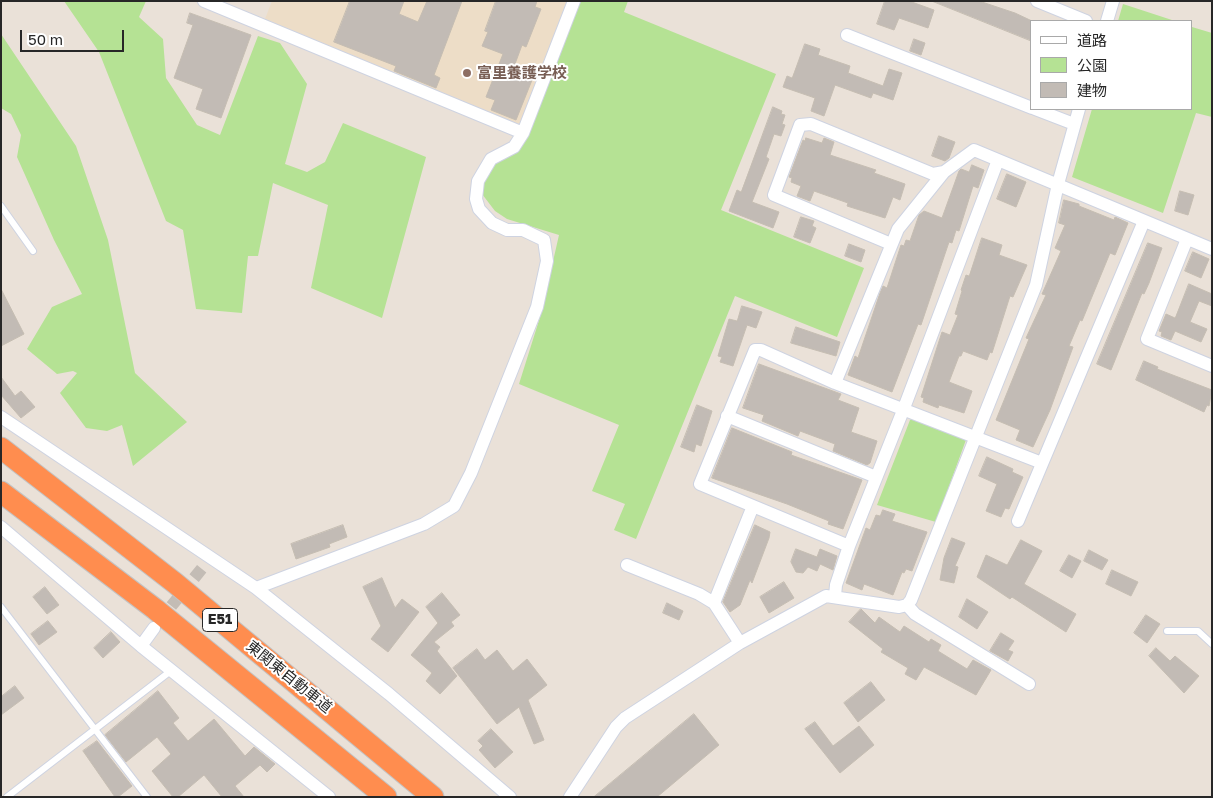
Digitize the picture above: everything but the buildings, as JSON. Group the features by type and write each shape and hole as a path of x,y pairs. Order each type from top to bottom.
{"highway":[{"name":"東関東自動車道","path":"1,448 175,583 433,797"},
{"name":"東関東自動車道","path":"1,492 155,609 386,797"}],"street":[{"path":"204,1 523,133"},
{"path":"256,588 424,524 454,506 470,473 538,307 547,261 544,240 523,230 507,230 492,224 479,209 476,199 478,182 491,159 514,146 523,133 574,1"},
{"path":"1038,1 1084,20"},
{"path":"1107,20 1113,1"},
{"path":"847,35 1030,107"},
{"path":"1038,110 1074,124"},
{"path":"570,797 616,727 625,718 740,643 826,596 899,607 907,605 915,593 975,435 1036,285 1058,184 1079,110"},
{"path":"891,244 774,194 800,125 811,124 933,174 944,172"},
{"path":"835,383 898,229 944,172 974,150 1212,249"},
{"path":"835,596 836,585 849,546 904,408 998,160"},
{"path":"1018,521 1144,221"},
{"path":"1187,240 1147,339 1212,366"},
{"path":"849,546 700,484 755,350 761,350 835,383 975,435 1042,463"},
{"path":"727,416 876,477"},
{"path":"1,417 208,561 256,588 389,694 510,797"},
{"path":"714,603 753,506"},
{"path":"1,527 141,646 329,797"},
{"path":"627,565 714,603 740,643"},
{"path":"907,605 915,614 1029,684"},
{"path":"141,646 154,628"}],"lane":[{"path":"1,206 33,251"},
{"path":"1,607 147,797"},
{"path":"1167,631 1198,631 1212,644"},
{"path":"7,797 97,730 172,670"}],"shaded area":[{"name":"富里養護学校","path":"272,1 568,1 520,127 265,19"}],"green space":[{"path":"64,1 146,1 139,17 163,39 166,78 197,125 220,135 258,36 280,43 307,84 285,164 307,172 325,162 343,123 426,157 382,318 311,288 328,205 273,183 258,256 248,256 242,313 196,309 183,230 166,221 99,52"},
{"path":"577,1 628,1 624,12 776,74 721,210 864,268 837,337 735,296 636,539 614,530 625,504 592,491 619,425 519,384 541,314 559,235 507,219 495,211 482,194 482,183 494,161 520,149"},
{"path":"1123,4 1172,20 1118,20"},
{"path":"1193,27 1212,33 1212,117 1196,113 1163,213 1072,177 1092,110 1193,110"},
{"path":"1,34 76,146 108,240 135,373 187,422 133,466 122,425 107,431 86,428 60,393 77,373 73,371 57,374 27,349 52,307 82,294 54,240 17,157 21,135 11,114 1,108"},
{"path":"915,417 967,437 936,522 877,505 910,420"}],"tunnel":[{"path":"160,620 204,566"}],"place":[{"name":"富里養護学校","path":"467,73"}]}
